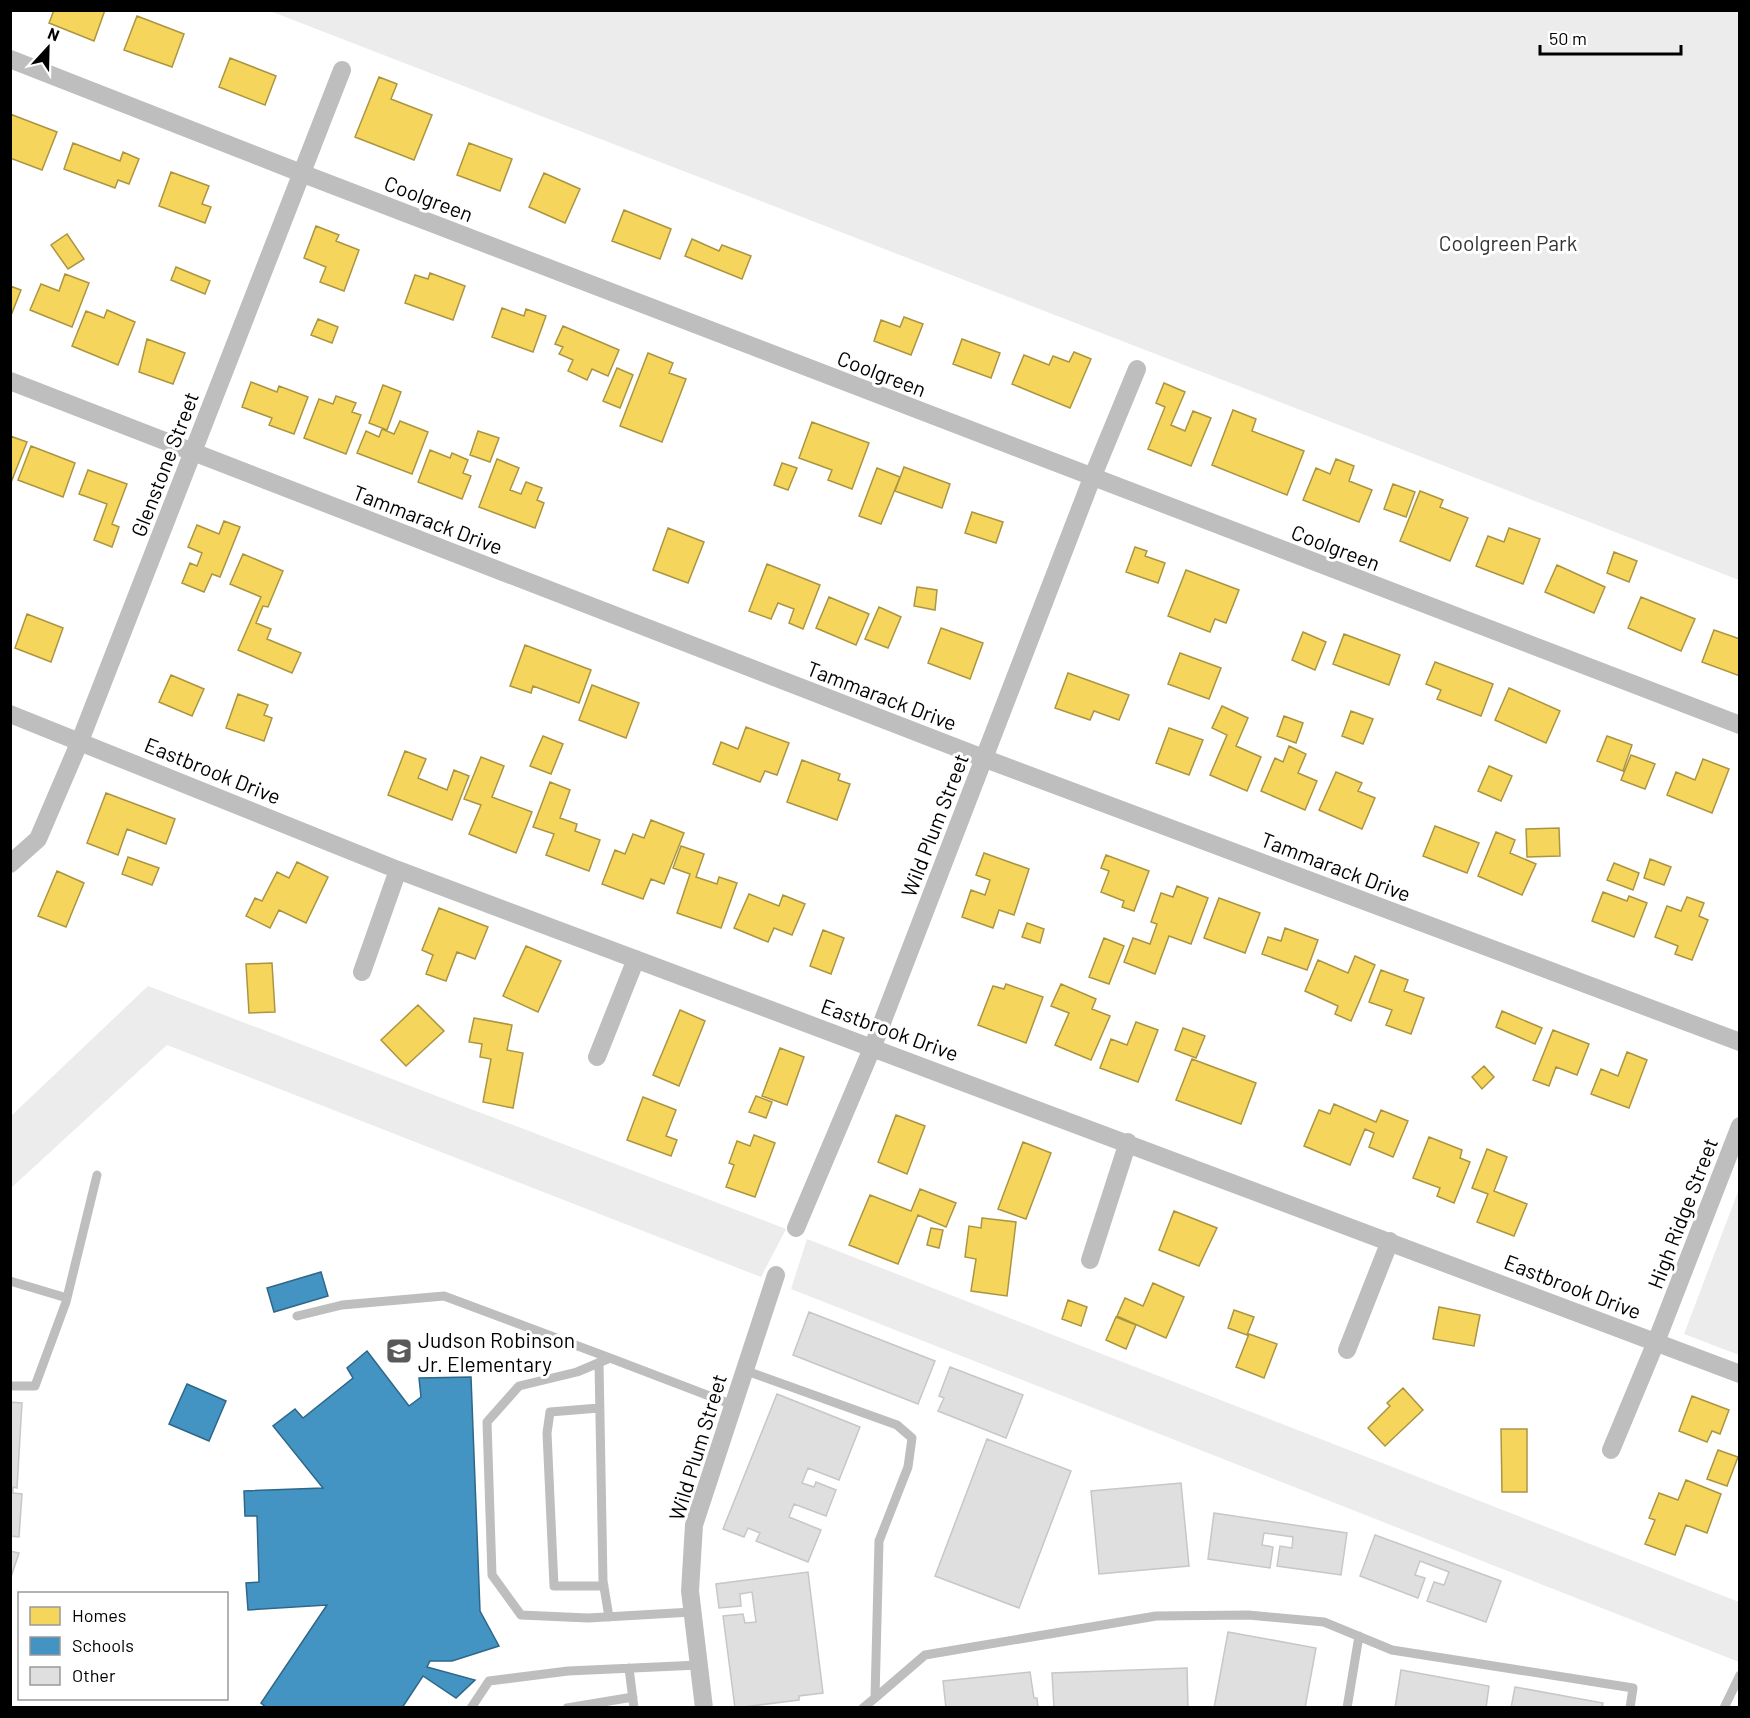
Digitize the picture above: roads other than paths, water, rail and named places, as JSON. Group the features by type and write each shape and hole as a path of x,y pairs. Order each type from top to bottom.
{"street":[{"name":"Coolgreen","path":"10,59 1092,478 1740,725"},
{"name":"Glenstone Street","path":"10,864 38,839 80,741 342,70"},
{"name":"Wild Plum Street","path":"796,1228 873,1046 1092,478 1137,369"},
{"name":"Tammarack Drive","path":"10,381 983,758 1740,1042"},
{"name":"Eastbrook Drive","path":"10,714 398,870 873,1046 1740,1374"},
{"path":"362,972 398,870"},
{"path":"597,1057 636,959"},
{"name":"High Ridge Street","path":"1611,1450 1656,1342 1740,1126"},
{"path":"1090,1260 1128,1142"},
{"path":"1347,1350 1390,1241"},
{"name":"Wild Plum Street","path":"704,1707 690,1591 694,1525 776,1275"}],"lane":[{"path":"10,1386 35,1386 67,1298 96,1175"},
{"path":"10,1281 67,1298"},
{"path":"297,1316 342,1305 444,1296 733,1405"},
{"path":"610,1358 577,1372 519,1386 487,1422 492,1575 521,1616 609,1617 692,1612"},
{"path":"599,1363 604,1586 609,1617"},
{"path":"744,1370 897,1425 912,1438 908,1467 879,1541 875,1698"},
{"path":"599,1408 550,1412 547,1433 554,1586 604,1586"},
{"path":"862,1707 926,1655 1156,1616 1248,1615 1324,1622 1392,1650 1633,1688 1630,1707"},
{"path":"1347,1707 1359,1636"},
{"path":"471,1707 489,1681 568,1671 699,1665"},
{"path":"567,1707 633,1702 629,1668"},
{"path":"1724,1707 1740,1675"}],"place":[{"name":"Judson Robinson Jr. Elementary","path":"399,1351"}],"park label":[{"name":"Coolgreen Park","path":"1508,242"}]}
